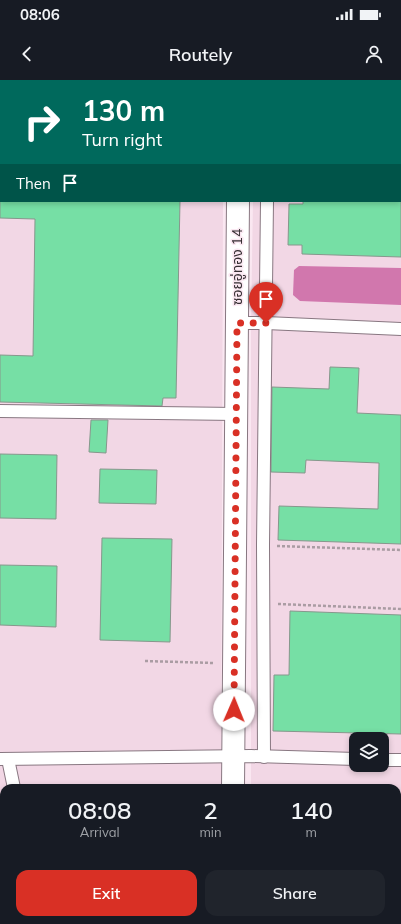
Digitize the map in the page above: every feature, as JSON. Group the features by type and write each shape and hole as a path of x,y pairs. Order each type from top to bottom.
{"street":[{"name":"ซอยอู่ทอง 14","path":"233,784 238,202"}],"lane":[{"path":"264,756 263,545 267,202"},
{"path":"237,323 401,329"},
{"path":"0,411 236,414"},
{"path":"13,784 4,759 264,756 349,759"},
{"path":"389,760 401,760"}],"path":[{"path":"263,545 401,550"},
{"path":"263,604 401,608"},
{"path":"145,661 234,664"}],"shaded area":[{"path":"0,202 223,202 221,784 0,784"},
{"path":"253,202 401,202 401,784 251,784 251,323"},
{"path":"299,266 401,268 401,305 300,301 293,295 294,270"}],"building":[{"path":"0,202 180,202 176,398 163,398 162,406 0,402 0,355 33,356 35,219 0,218"},
{"path":"303,202 401,202 401,257 302,254 302,245 288,245 289,204 303,204"},
{"path":"330,367 359,368 357,413 401,415 401,544 278,540 279,506 378,509 379,463 306,460 305,473 271,472 272,387 329,389"},
{"path":"91,420 108,420 106,453 89,452"},
{"path":"0,454 57,455 56,519 0,518"},
{"path":"100,469 157,470 156,504 99,503"},
{"path":"102,538 172,539 170,642 100,640"},
{"path":"0,565 57,566 56,627 0,625"},
{"path":"290,611 401,615 401,734 389,734 389,732 273,731 274,675 289,675"}],"route":[{"path":"234,710 237,323 266,323"}]}
